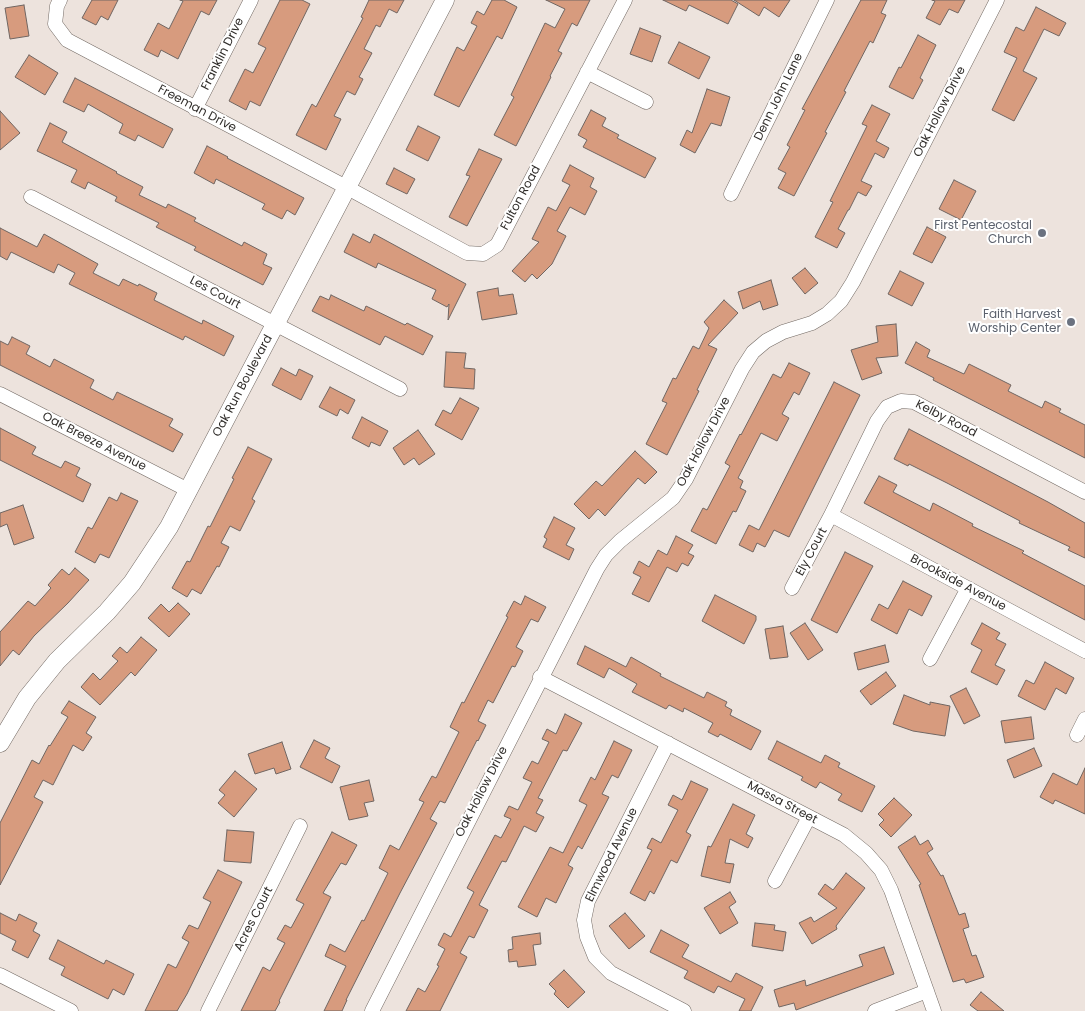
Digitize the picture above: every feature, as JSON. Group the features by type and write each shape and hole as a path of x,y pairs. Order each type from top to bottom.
{"street":[{"name":"Freeman Drive","path":"60,0 57,6 55,24 66,40 346,187"},
{"name":"Franklin Drive","path":"195,109 251,0"},
{"name":"Oak Run Boulevard","path":"0,743 27,698 57,660 107,612 132,583 169,527 445,0"},
{"name":"Fulton Road","path":"346,187 466,253 483,254 496,245 625,0"},
{"name":"Denn John Lane","path":"731,194 827,0"},
{"name":"Oak Hollow Drive","path":"372,1011 540,677 597,569 606,555 620,541 673,498 686,479 753,352 766,341 783,332 819,319 841,301 854,282 997,0"},
{"path":"587,72 646,102"},
{"name":"Les Court","path":"31,197 400,389"},
{"name":"Oak Breeze Avenue","path":"0,394 188,490"},
{"name":"Kelby Road","path":"831,515 877,421 887,407 901,401 914,402 1085,492"},
{"name":"Brookside Avenue","path":"831,515 1085,651"},
{"name":"Ely Court","path":"792,588 831,515"},
{"path":"930,659 968,588"},
{"name":"Massa Street","path":"540,677 844,835 866,853 881,870 891,890 934,1011"},
{"path":"1077,735 1085,719"},
{"name":"Elmwood Avenue","path":"668,743 588,901 584,920 587,937 595,957 611,973 684,1011"},
{"path":"775,881 809,817"},
{"name":"Acres Court","path":"208,1011 300,826"},
{"path":"0,975 71,1011"},
{"path":"875,1011 927,991"}],"building":[{"path":"92,0 118,0 108,20 101,16 96,25 82,18"},
{"path":"180,0 217,0 209,15 201,11 178,59 161,50 158,57 144,50 158,23 169,29 183,1"},
{"path":"280,0 302,0 310,4 260,106 250,101 246,110 229,101 245,69 253,73 266,48 258,44"},
{"path":"369,0 404,0 397,13 389,9 380,27 376,25 364,49 372,53 359,77 363,79 355,95 347,91 334,116 341,119 326,150 296,135 312,104 316,107 363,18 361,17"},
{"path":"492,0 504,0 517,7 502,39 497,36 459,107 434,95 457,47 464,51 477,26 471,23 477,11 484,15"},
{"path":"546,0 590,0 577,26 572,23 558,51 562,53 516,146 494,135 514,97 511,95 545,23 555,28 565,9"},
{"path":"663,0 731,0 738,4 728,24 689,5 686,11"},
{"path":"734,0 790,0 779,17 764,7 759,16"},
{"path":"861,0 887,0 881,13 886,15 873,43 870,41 844,91 846,92 825,132 827,133 794,196 778,188 786,173 778,169 790,147 787,145 805,110 802,109"},
{"path":"932,0 965,0 958,13 949,9 940,25 926,18 935,1"},
{"path":"24,5 29,36 10,39 5,8"},
{"path":"1036,7 1066,23 1059,36 1044,29 1023,71 1037,78 1014,121 992,110 1017,58 1004,52 1016,27 1024,31"},
{"path":"640,28 661,36 652,62 630,54"},
{"path":"918,35 936,45 920,78 923,80 913,99 889,87"},
{"path":"679,42 710,57 699,79 668,63"},
{"path":"29,55 58,73 45,95 15,77"},
{"path":"75,78 173,129 163,148 138,135 135,141 119,133 123,124 88,104 84,112 63,102"},
{"path":"707,89 730,97 721,126 711,123 695,153 680,145 687,130 692,133"},
{"path":"872,105 890,114 876,141 889,148 884,158 875,153 861,181 872,186 866,196 858,192 838,229 845,233 837,248 815,237 833,202 830,201 867,126 862,124"},
{"path":"591,110 606,118 602,126 619,135 617,138 656,158 645,178 583,147 587,140 578,135"},
{"path":"0,111 20,133 0,150"},
{"path":"50,123 67,132 62,142 143,187 139,195 166,208 168,204 196,218 194,221 242,246 244,242 267,254 263,264 272,268 263,285 194,250 196,247 156,227 159,223 115,201 117,197 88,182 85,189 71,182 77,170 37,151"},
{"path":"418,126 440,137 428,161 406,150"},
{"path":"207,146 304,198 295,215 287,210 282,219 262,209 265,204 216,179 214,184 194,173"},
{"path":"479,149 502,159 467,226 449,217 470,176 466,175"},
{"path":"570,165 594,178 590,187 597,191 585,215 570,207 557,231 566,236 552,264 537,279 532,274 525,282 512,271 539,242 532,239 548,207 556,211 570,185 562,181"},
{"path":"394,168 415,179 407,194 386,184"},
{"path":"954,180 976,191 961,220 939,209"},
{"path":"927,227 946,237 932,263 913,254"},
{"path":"0,228 37,247 44,234 98,264 93,273 119,286 123,279 138,286 139,284 157,293 154,300 202,324 203,320 234,336 224,356 185,336 183,340 69,284 75,273 58,264 54,273 11,252 7,260 0,256"},
{"path":"353,234 370,243 374,234 466,284 448,320 449,304 447,307 432,299 436,290 378,263 376,268 344,252"},
{"path":"805,268 818,283 805,294 792,278"},
{"path":"900,271 924,283 912,306 888,294"},
{"path":"771,280 778,305 763,310 760,301 743,309 738,292"},
{"path":"498,288 499,296 513,294 517,314 482,320 477,292"},
{"path":"331,295 364,311 366,306 433,336 423,355 385,336 380,345 312,311 320,296 329,300"},
{"path":"724,300 738,313 708,345 717,349 697,390 699,391 667,455 646,444 667,403 662,401 673,378 676,379 693,346 699,349 709,328 704,322"},
{"path":"896,324 898,356 876,358 882,373 862,380 851,350 878,342 876,326"},
{"path":"12,337 30,346 26,354 50,367 54,359 94,380 90,388 113,400 117,392 173,419 169,426 183,434 173,452 0,365 0,341 8,345"},
{"path":"916,342 930,350 927,357 964,374 969,364 1011,385 1008,391 1042,408 1045,401 1061,409 1059,412 1085,425 1085,458 933,380 934,378 905,363"},
{"path":"446,352 466,353 464,368 475,369 474,389 444,387"},
{"path":"789,363 810,373 799,395 794,392 782,414 789,418 777,441 761,433 738,478 743,481 740,488 746,491 736,512 733,511 716,544 691,531 703,508 707,510 730,466 725,463 773,374 781,378"},
{"path":"281,368 296,376 299,369 313,376 301,400 272,385"},
{"path":"834,382 860,395 789,537 774,530 765,547 757,543 753,552 739,545 749,525 759,530"},
{"path":"330,387 355,400 348,414 340,409 337,416 319,407"},
{"path":"460,398 479,408 462,440 435,425 443,410 451,414"},
{"path":"362,417 388,431 380,446 371,442 369,447 352,438"},
{"path":"0,428 36,447 32,454 61,468 65,461 80,468 76,476 91,484 83,502 0,460"},
{"path":"909,429 1085,523 1085,558 1068,550 1070,547 1019,523 1020,521 947,483 909,464 908,466 894,459"},
{"path":"418,430 435,454 419,465 414,458 404,465 393,448"},
{"path":"248,447 272,459 252,499 255,501 240,531 230,526 221,543 229,547 219,567 217,566 201,594 192,589 187,597 172,588 187,561 190,562 208,526 210,527"},
{"path":"635,451 657,472 645,484 638,478 605,516 598,509 589,519 574,504 596,481 602,486"},
{"path":"879,476 897,485 893,492 930,511 933,503 1085,586 1085,620 864,503"},
{"path":"121,493 138,501 109,558 100,554 95,563 75,552 88,527 92,529 109,497 117,501"},
{"path":"23,505 34,538 14,545 7,524 0,527 0,513"},
{"path":"554,517 575,528 566,545 574,549 569,560 543,547 547,539 544,537"},
{"path":"676,536 693,545 688,553 694,556 688,566 682,563 677,572 667,567 649,602 632,594 641,577 633,573 639,561 649,567 658,550 667,555"},
{"path":"845,552 873,566 837,633 811,620"},
{"path":"75,568 89,580 34,636 19,655 13,650 0,666 0,632 28,601 35,606 51,588 48,585 62,569 69,575"},
{"path":"903,581 932,596 922,616 909,609 897,634 871,620 879,604 888,609"},
{"path":"715,595 756,616 756,620 744,644 702,621"},
{"path":"525,596 546,607 538,622 531,619 516,647 523,651 515,667 512,666 493,703 488,700 478,721 486,725 445,803 440,801 430,819 437,823 342,1011 324,1011 346,966 325,956 330,944 345,952 362,920 364,921 388,873 379,868 390,845 399,850 424,802 419,800 432,776 436,778 459,732 450,727 462,702 464,703 508,617 506,616 514,601 521,605"},
{"path":"178,603 190,614 169,637 148,618 161,604 169,612"},
{"path":"805,623 823,650 808,660 790,633"},
{"path":"982,623 1000,633 996,639 1006,644 995,665 1005,670 997,685 971,672 982,650 971,644"},
{"path":"783,626 788,657 770,659 765,629"},
{"path":"141,637 157,650 135,676 131,672 100,705 81,687 93,673 100,680 118,661 112,656 120,647 127,653"},
{"path":"885,645 889,662 858,670 854,653"},
{"path":"585,646 626,667 631,657 661,674 660,676 704,698 707,692 727,702 725,706 732,710 730,715 761,731 751,750 720,734 718,737 708,732 713,723 684,708 683,712 669,705 666,709 632,692 637,684 609,668 604,678 577,664"},
{"path":"1045,662 1074,678 1066,694 1056,688 1045,710 1018,696 1026,680 1034,684"},
{"path":"886,672 896,686 871,705 860,691"},
{"path":"966,688 980,716 964,724 950,696"},
{"path":"904,695 930,705 930,702 950,706 945,736 913,731 893,724"},
{"path":"69,701 96,717 86,733 92,737 83,751 73,745 53,785 43,780 34,797 43,802 0,885 0,823 32,760 39,764 68,717 61,713"},
{"path":"565,714 582,723 567,751 563,750 538,798 543,800 536,813 544,817 536,832 524,826 506,862 502,861 479,905 488,910 474,938 469,936 460,953 467,957 440,1011 406,1011 418,988 425,992 439,966 437,965 445,949 438,945 444,933 451,937 474,892 467,888 495,835 501,838 511,819 504,816 509,806 518,810 532,782 523,778 532,761 538,764 549,742 542,739 547,729 556,734"},
{"path":"1031,717 1034,739 1005,743 1001,721"},
{"path":"314,740 330,748 325,758 340,766 332,783 300,767"},
{"path":"614,741 632,750 618,778 612,775 602,794 609,797 582,849 578,846 568,865 573,868 556,903 546,898 537,917 518,907 550,847 563,853 587,805 579,801 591,777 595,780"},
{"path":"777,741 821,763 825,755 840,763 838,767 875,786 862,812 838,800 842,794 820,782 816,788 801,780 803,777 768,759"},
{"path":"282,742 291,769 276,774 274,768 255,774 248,754"},
{"path":"1034,748 1042,766 1014,778 1007,760"},
{"path":"1085,768 1085,814 1055,800 1053,804 1040,797 1053,773 1077,785"},
{"path":"235,771 257,789 234,817 218,803 225,795 219,790"},
{"path":"369,780 374,801 364,803 368,816 349,820 340,787"},
{"path":"691,781 708,789 686,832 691,835 677,863 671,860 654,894 650,891 645,901 630,893 652,850 647,848 652,838 661,843 678,810 668,805 673,795 682,800"},
{"path":"894,798 912,815 891,837 879,825 884,820 878,814"},
{"path":"733,804 755,815 746,834 753,838 748,848 730,839 725,863 734,864 730,883 701,876 708,846 711,847"},
{"path":"227,830 254,832 251,863 224,861"},
{"path":"332,832 357,845 346,865 341,863 323,893 331,897 280,1002 275,1011 241,1011 263,967 270,971 285,943 277,939 285,925 291,928 304,904 296,900"},
{"path":"915,836 920,845 928,840 933,849 927,853 941,876 943,875 959,915 965,913 969,927 963,929 972,956 976,955 984,977 966,983 964,979 953,982 919,885 921,884 898,847"},
{"path":"218,870 242,882 187,994 177,1011 145,1011 168,964 176,968 189,942 182,938 189,925 198,929 211,902 203,898"},
{"path":"846,873 865,888 836,926 837,929 812,944 799,923 811,917 814,922 837,908 818,894 825,884 833,890"},
{"path":"730,892 736,902 729,907 738,923 720,934 704,908"},
{"path":"0,913 16,921 19,914 37,923 33,931 40,935 28,958 12,950 16,941 0,933"},
{"path":"625,913 645,936 629,949 609,926"},
{"path":"755,923 775,925 774,930 786,932 783,951 752,946"},
{"path":"661,930 689,945 682,957 731,982 736,973 763,987 751,1011 739,1011 745,999 718,986 714,993 684,978 688,971 650,952"},
{"path":"540,933 541,944 533,945 536,965 518,967 517,961 509,962 508,950 513,949 512,937"},
{"path":"58,940 104,964 106,960 134,974 124,995 113,989 108,999 61,975 65,967 49,959"},
{"path":"884,947 894,974 796,1010 794,1003 779,1007 774,990 805,980 806,986 863,966 859,955"},
{"path":"564,970 585,992 568,1008 554,994 556,991 549,984"},
{"path":"981,992 1004,1011 978,1011 970,1005"}],"place":[{"name":"First Pentecostal Church","path":"1042,233"},
{"name":"Faith Harvest Worship Center","path":"1071,322"}]}
